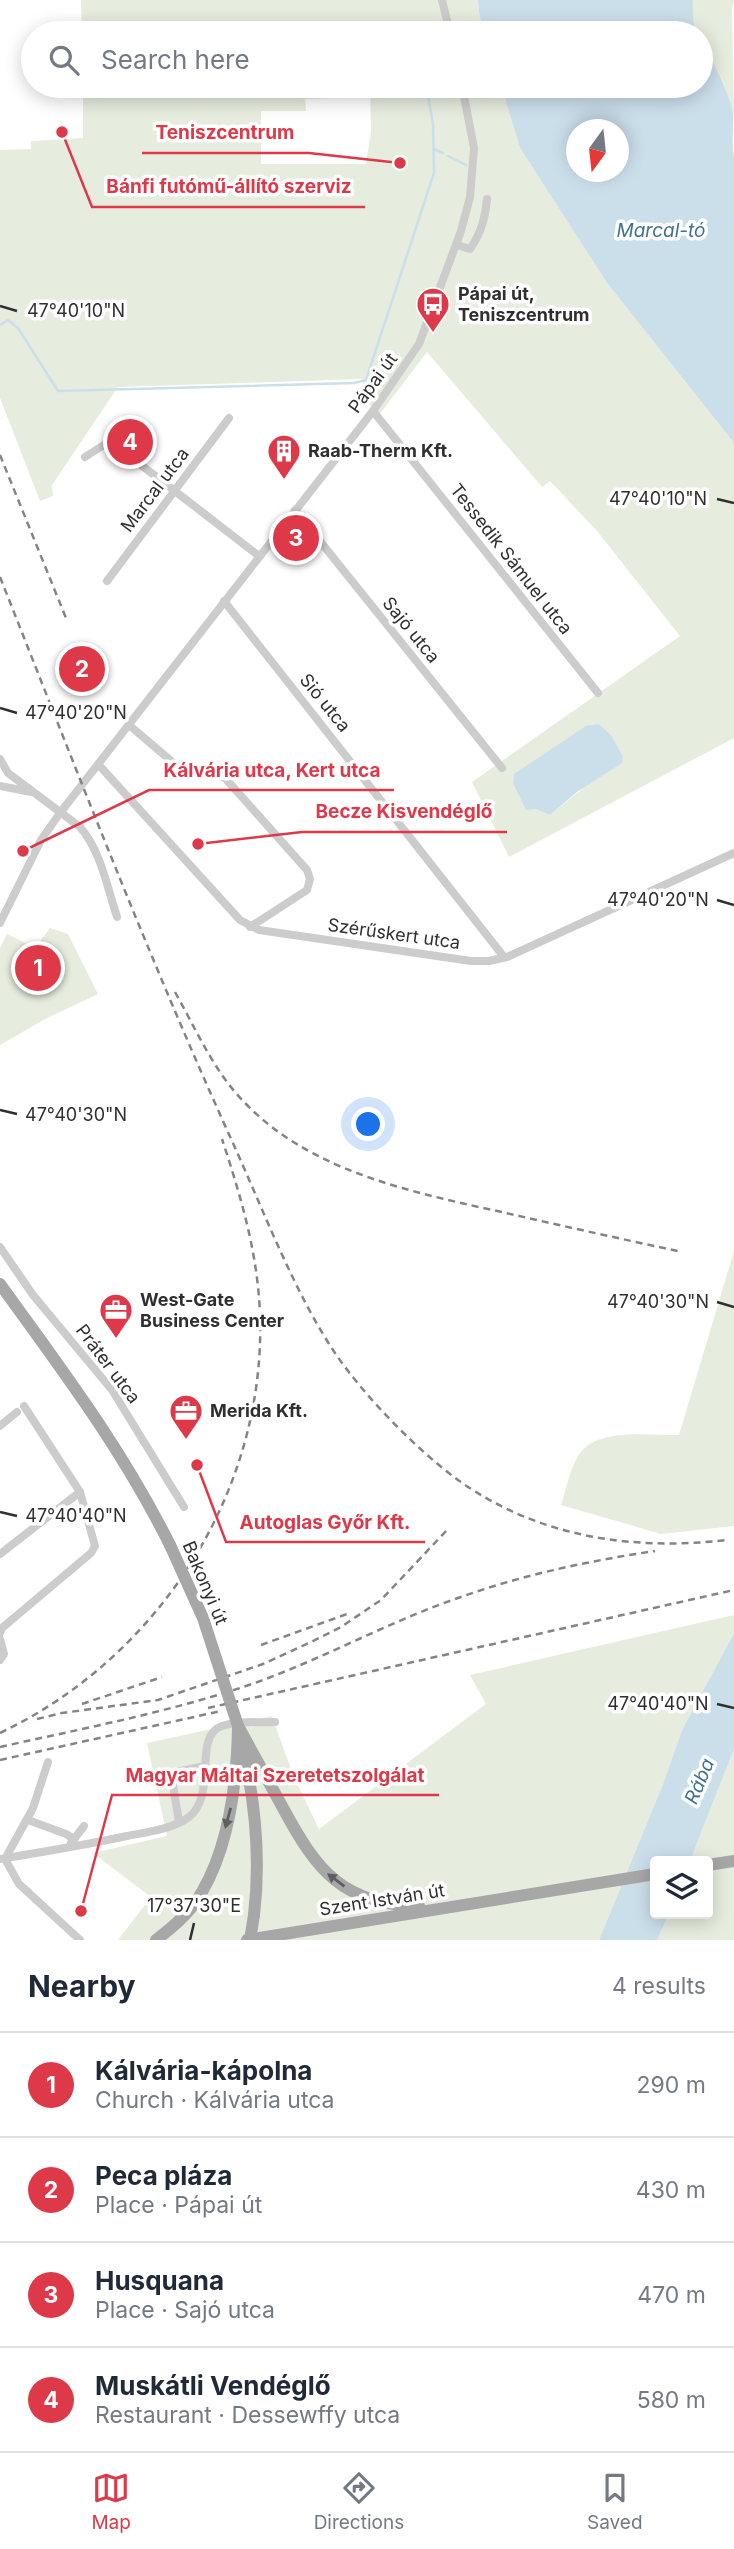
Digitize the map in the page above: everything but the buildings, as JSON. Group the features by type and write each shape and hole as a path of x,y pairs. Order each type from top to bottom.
{"main road":[{"name":"Bakonyi út","path":"0,1284 133,1474 170,1545 203,1618 238,1726 250,1776 257,1831 254,1915 249,1940"},
{"path":"238,1726 301,1841 317,1864 334,1880 355,1893 378,1901 404,1906 447,1907"},
{"path":"156,1940 187,1913 209,1876 227,1822 234,1790 238,1726"},
{"path":"713,1864 734,1861"},
{"name":"Szent István út","path":"249,1940 283,1937 447,1907 650,1875"}],"street":[{"path":"442,0 447,21"},
{"name":"Pápai út","path":"0,923 41,840 82,782 373,411 419,344 457,244 470,197 474,148 464,98"},
{"path":"457,244 470,249 484,220 487,199"},
{"name":"Tessedik Sámuel utca","path":"373,411 598,693"},
{"name":"Marcal utca","path":"107,581 229,418"},
{"path":"85,457 110,441 259,556"},
{"name":"Sajó utca","path":"296,510 502,768"},
{"name":"Sió utca","path":"224,601 504,957"},
{"path":"129,725 183,771 225,778 307,870 310,879 307,890 250,926"},
{"path":"0,759 8,773 80,827 88,837 96,851 117,917"},
{"name":"Szérűskert utca","path":"98,764 240,920 250,926 259,930 471,961 489,961 504,957 734,853"},
{"path":"0,786 34,793"},
{"name":"Práter utca","path":"0,1247 33,1295 112,1390 184,1507"},
{"path":"0,1633 2,1628 91,1553 95,1546 80,1492 24,1406"},
{"path":"0,1426 17,1412"},
{"path":"0,1554 80,1492"},
{"path":"0,1639 4,1654 0,1660"},
{"path":"2,1859 154,1831 189,1817 199,1806 204,1792 210,1735 219,1727 252,1720 275,1722"},
{"path":"2,1859 28,1820 48,1762"},
{"path":"178,1822 171,1773 205,1766"},
{"path":"28,1820 74,1839"},
{"path":"67,1848 84,1826"},
{"path":"2,1859 19,1884 80,1940"}],"shaded area":[{"path":"81,0 478,0 481,21 82,21"},
{"path":"693,0 734,0 734,116 724,84 713,62 713,21 694,21"},
{"path":"83,98 345,98 305,99 306,111 261,111 261,164 366,164 371,132 370,98 505,98 520,148 607,283 734,443 734,738 509,857 472,782 680,636 597,531 550,481 542,487 427,352 379,415 363,398 363,379 118,387 52,485 53,496 40,501 0,398 0,150 31,149 31,141 83,138","holes":["599,724 611,735 623,756 550,815 535,809"]},
{"path":"50,928 68,934 98,994 47,1018 0,1045 0,948 7,934 35,948"},
{"path":"734,1251 734,1526 661,1534 561,1505 577,1458 595,1441 623,1435 679,1435"},
{"path":"734,1615 734,1633 682,1730 663,1784 599,1940 118,1940 151,1897 93,1853 167,1836 147,1743 272,1716 293,1775 319,1829 486,1704 470,1675"},
{"path":"734,1749 734,1940 657,1940 667,1919 713,1919 713,1856 692,1856"}],"water":[{"path":"478,0 693,0 694,21 481,21"},
{"name":"Marcal-tó","path":"713,63 733,113 734,443 607,283 520,148 505,98 713,98"},
{"path":"599,724 611,735 623,756 622,763 577,792 550,815 535,809 526,810 513,783 514,774 586,726"},
{"name":"Rába","path":"734,1633 734,1749 692,1856 650,1856 650,1919 667,1919 657,1940 599,1940 663,1784 682,1730"}],"waterway":[{"path":"0,325 8,320 18,328 58,391 354,383 366,380 434,173 433,124 429,98"},
{"path":"434,149 443,153"},
{"path":"448,156 466,165"}],"railway":[{"path":"0,455 66,618"},
{"path":"0,577 113,861 201,1071 306,1304 347,1370 392,1421 425,1453 458,1480 520,1515 586,1536 621,1541 691,1543 727,1540"},
{"path":"175,992 224,1078 246,1104 273,1128 334,1164 367,1177 437,1197 678,1251"},
{"path":"0,1733 57,1701 108,1661 153,1614 192,1562 222,1505 244,1444 257,1381 260,1315 256,1270 247,1226 222,1139"},
{"path":"37,1719 158,1700 263,1664 311,1642 341,1627 381,1600 447,1530"},
{"path":"0,1747 127,1719 252,1684 406,1618 506,1582 605,1559 655,1551"},
{"path":"208,1708 734,1590"},
{"path":"261,1645 347,1614"},
{"path":"82,1704 162,1677"},
{"path":"0,1760 221,1711"}],"place":[{"name":"Bánfi futómű-állító szerviz","path":"62,132"},
{"name":"Teniszcentrum","path":"400,163"},
{"name":"Pápai út, Teniszcentrum","path":"433,334"},
{"name":"Muskátli Vendéglő","path":"130,442"},
{"name":"Raab-Therm Kft.","path":"284,481"},
{"name":"Husquana","path":"296,538"},
{"name":"Peca pláza","path":"82,669"},
{"name":"Becze Kisvendéglő","path":"198,844"},
{"name":"Kálvária utca, Kert utca","path":"23,851"},
{"name":"Kálvária-kápolna","path":"38,968"},
{"name":"West-Gate Business Center","path":"116,1340"},
{"name":"Merida Kft.","path":"186,1441"},
{"name":"Autoglas Győr Kft.","path":"197,1465"},
{"name":"Magyar Máltai Szeretetszolgálat","path":"81,1911"}]}
